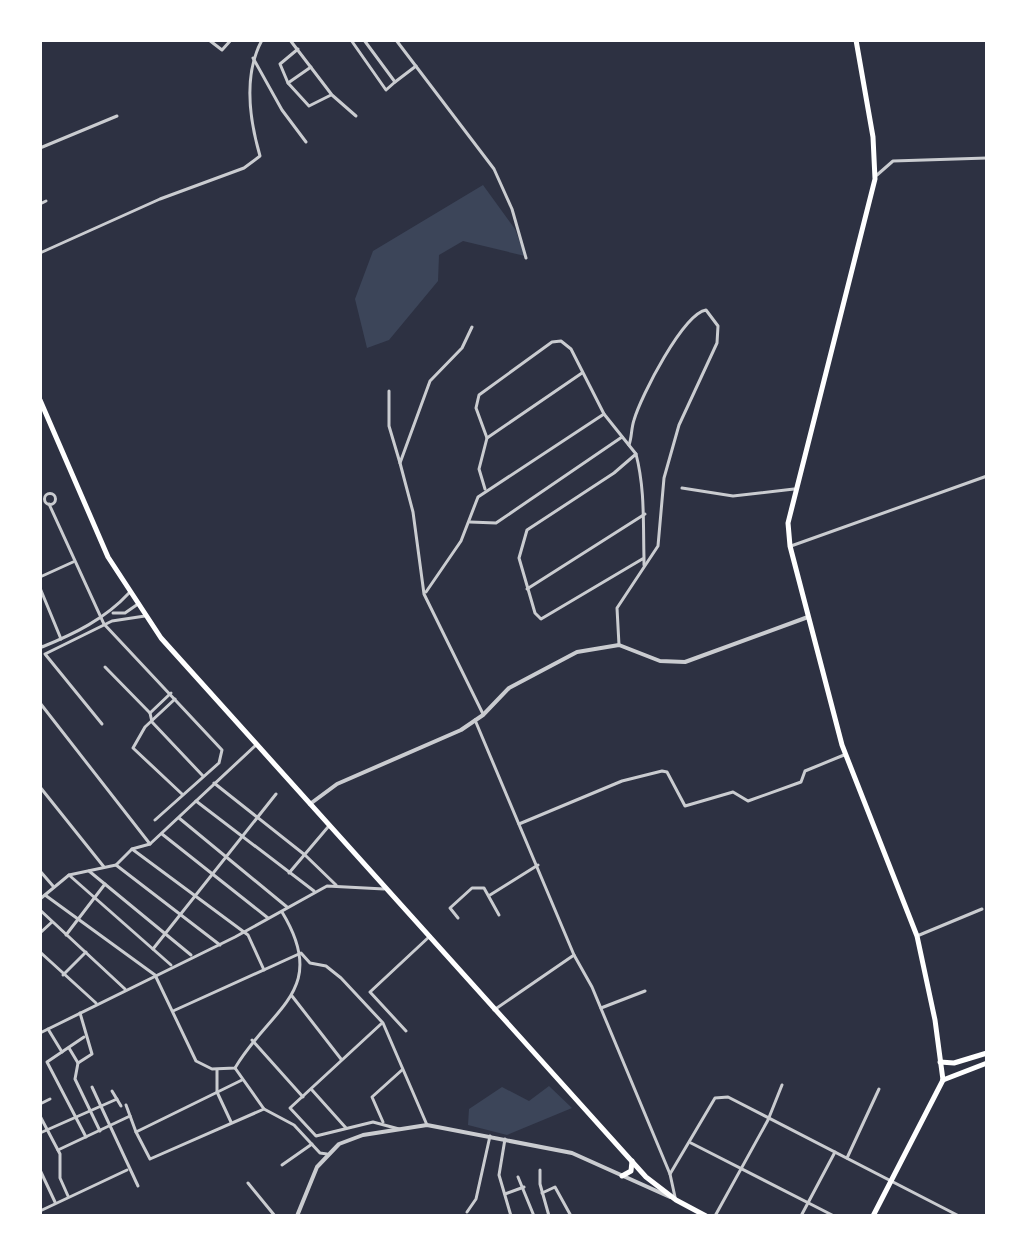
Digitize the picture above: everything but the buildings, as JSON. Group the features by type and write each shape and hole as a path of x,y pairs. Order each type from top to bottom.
{"main road":[{"path":"856,40 873,137 875,179 794,489 788,523 790,546 846,754 917,936 943,1080 873,1216"},
{"path":"40,400 108,557 145,616 256,745 631,1160 676,1200 706,1216"},
{"path":"940,1062 954,1063 987,1053"},
{"path":"943,1080 987,1063"},
{"path":"622,1176 631,1171 631,1160"}],"street":[{"path":"209,40 222,50 231,40"},
{"path":"40,253 160,199 244,168 260,156 250,90 253,58 262,40"},
{"path":"290,40 332,95 356,116"},
{"path":"351,40 386,90 416,66"},
{"path":"364,40 395,82"},
{"path":"396,40 494,169 512,209 526,258"},
{"path":"298,49 280,64 288,83 309,106 332,95"},
{"path":"253,58 282,110 306,142"},
{"path":"288,83 311,67"},
{"path":"40,148 117,116"},
{"path":"875,179 893,161 987,158"},
{"path":"40,204 46,201"},
{"path":"619,645 617,608 658,546 664,478 679,425 717,343 718,326 706,310 698,311 668,352 633,421 629,445"},
{"path":"400,463 430,381 462,348 472,327"},
{"path":"485,490 479,469 487,438 476,408 479,395 552,342 567,343 604,414 636,454 645,514 643,568"},
{"path":"487,438 582,373"},
{"path":"389,391 389,426 415,525 424,594 483,715"},
{"path":"424,594 461,541 478,497 604,414"},
{"path":"470,522 496,523 622,437"},
{"path":"636,454 614,473 527,530 519,558 537,616 546,618 644,558"},
{"path":"790,546 987,476"},
{"path":"682,488 733,496 794,489"},
{"path":"45,502 104,624 222,750 219,763 155,820"},
{"path":"527,589 645,514"},
{"path":"40,577 73,562"},
{"path":"40,588 61,639"},
{"path":"40,644 42,647 61,639 111,613 130,593"},
{"path":"102,724 45,654 112,621 138,604"},
{"path":"111,613 125,613"},
{"path":"112,621 145,616"},
{"path":"310,804 337,784 475,720 509,688 577,652 619,645 660,661 685,662 808,617"},
{"path":"105,667 150,713 152,722 203,776"},
{"path":"150,713 171,693"},
{"path":"175,699 136,738 133,748 182,795"},
{"path":"40,703 150,844"},
{"path":"475,720 574,955 601,1008 670,1174 676,1200"},
{"path":"40,899 69,875 116,865 132,849 150,844 256,745"},
{"path":"519,824 622,781 662,771 667,772 685,806 733,792 748,801 801,782 805,771 846,754"},
{"path":"214,783 305,855 337,886"},
{"path":"40,787 104,867"},
{"path":"153,949 276,794"},
{"path":"196,801 315,892"},
{"path":"179,818 288,908"},
{"path":"289,873 330,826"},
{"path":"162,834 268,918"},
{"path":"132,849 244,933 264,970"},
{"path":"116,865 220,945"},
{"path":"490,895 538,865"},
{"path":"40,871 53,887"},
{"path":"89,871 192,956"},
{"path":"69,875 171,966"},
{"path":"66,935 105,884"},
{"path":"40,1033 171,966 244,933 315,892 337,886 385,889"},
{"path":"458,918 450,908 472,888 484,888 499,915"},
{"path":"45,895 155,975 196,1061 217,1070 235,1068"},
{"path":"917,936 982,909"},
{"path":"40,910 126,990"},
{"path":"235,1068 252,1040 292,996 301,971 301,953 296,934 282,912"},
{"path":"40,933 52,922"},
{"path":"406,1031 370,992 430,936"},
{"path":"40,952 97,1005"},
{"path":"63,975 86,952"},
{"path":"173,1011 301,953"},
{"path":"301,953 310,963 326,966 341,978 383,1023 427,1125"},
{"path":"494,1010 574,955"},
{"path":"601,1008 645,991"},
{"path":"292,996 341,1059"},
{"path":"78,1063 92,1054 84,1037 80,1013"},
{"path":"383,1023 290,1108 316,1136 384,1123 399,1129"},
{"path":"48,1029 62,1052"},
{"path":"84,1037 47,1062 86,1137"},
{"path":"252,1040 303,1097"},
{"path":"69,1048 78,1063 75,1079 100,1131"},
{"path":"235,1068 264,1109 294,1125 327,1154"},
{"path":"217,1070 217,1092 231,1122"},
{"path":"384,1123 372,1097 402,1070"},
{"path":"136,1132 242,1080"},
{"path":"715,1216 768,1120 782,1085"},
{"path":"92,1087 113,1127 112,1136 127,1170 138,1186"},
{"path":"847,1158 879,1089"},
{"path":"312,1090 346,1128"},
{"path":"112,1091 130,1116 150,1159 264,1109"},
{"path":"670,1174 719,1096 728,1097 959,1216"},
{"path":"40,1104 50,1099"},
{"path":"40,1133 117,1099"},
{"path":"40,1116 58,1150 61,1183 68,1196"},
{"path":"58,1150 113,1127 130,1116"},
{"path":"297,1216 317,1167 327,1154 363,1135 427,1125 572,1153 676,1200"},
{"path":"467,1212 476,1199 490,1136"},
{"path":"505,1139 499,1164 511,1216"},
{"path":"282,1165 312,1143"},
{"path":"691,1143 834,1216"},
{"path":"801,1216 835,1152"},
{"path":"40,1170 55,1202"},
{"path":"40,1211 127,1170"},
{"path":"540,1170 542,1193 549,1216"},
{"path":"518,1177 534,1216"},
{"path":"48,1188 61,1183"},
{"path":"248,1183 275,1216"},
{"path":"505,1194 524,1187"},
{"path":"542,1193 555,1187 571,1216"}],"shaded area":[{"path":"483,185 515,229 525,256 463,241 439,255 438,281 389,340 367,348 355,299 373,251"},
{"path":"549,1086 572,1108 507,1135 468,1125 469,1109 502,1087 529,1101"}]}
